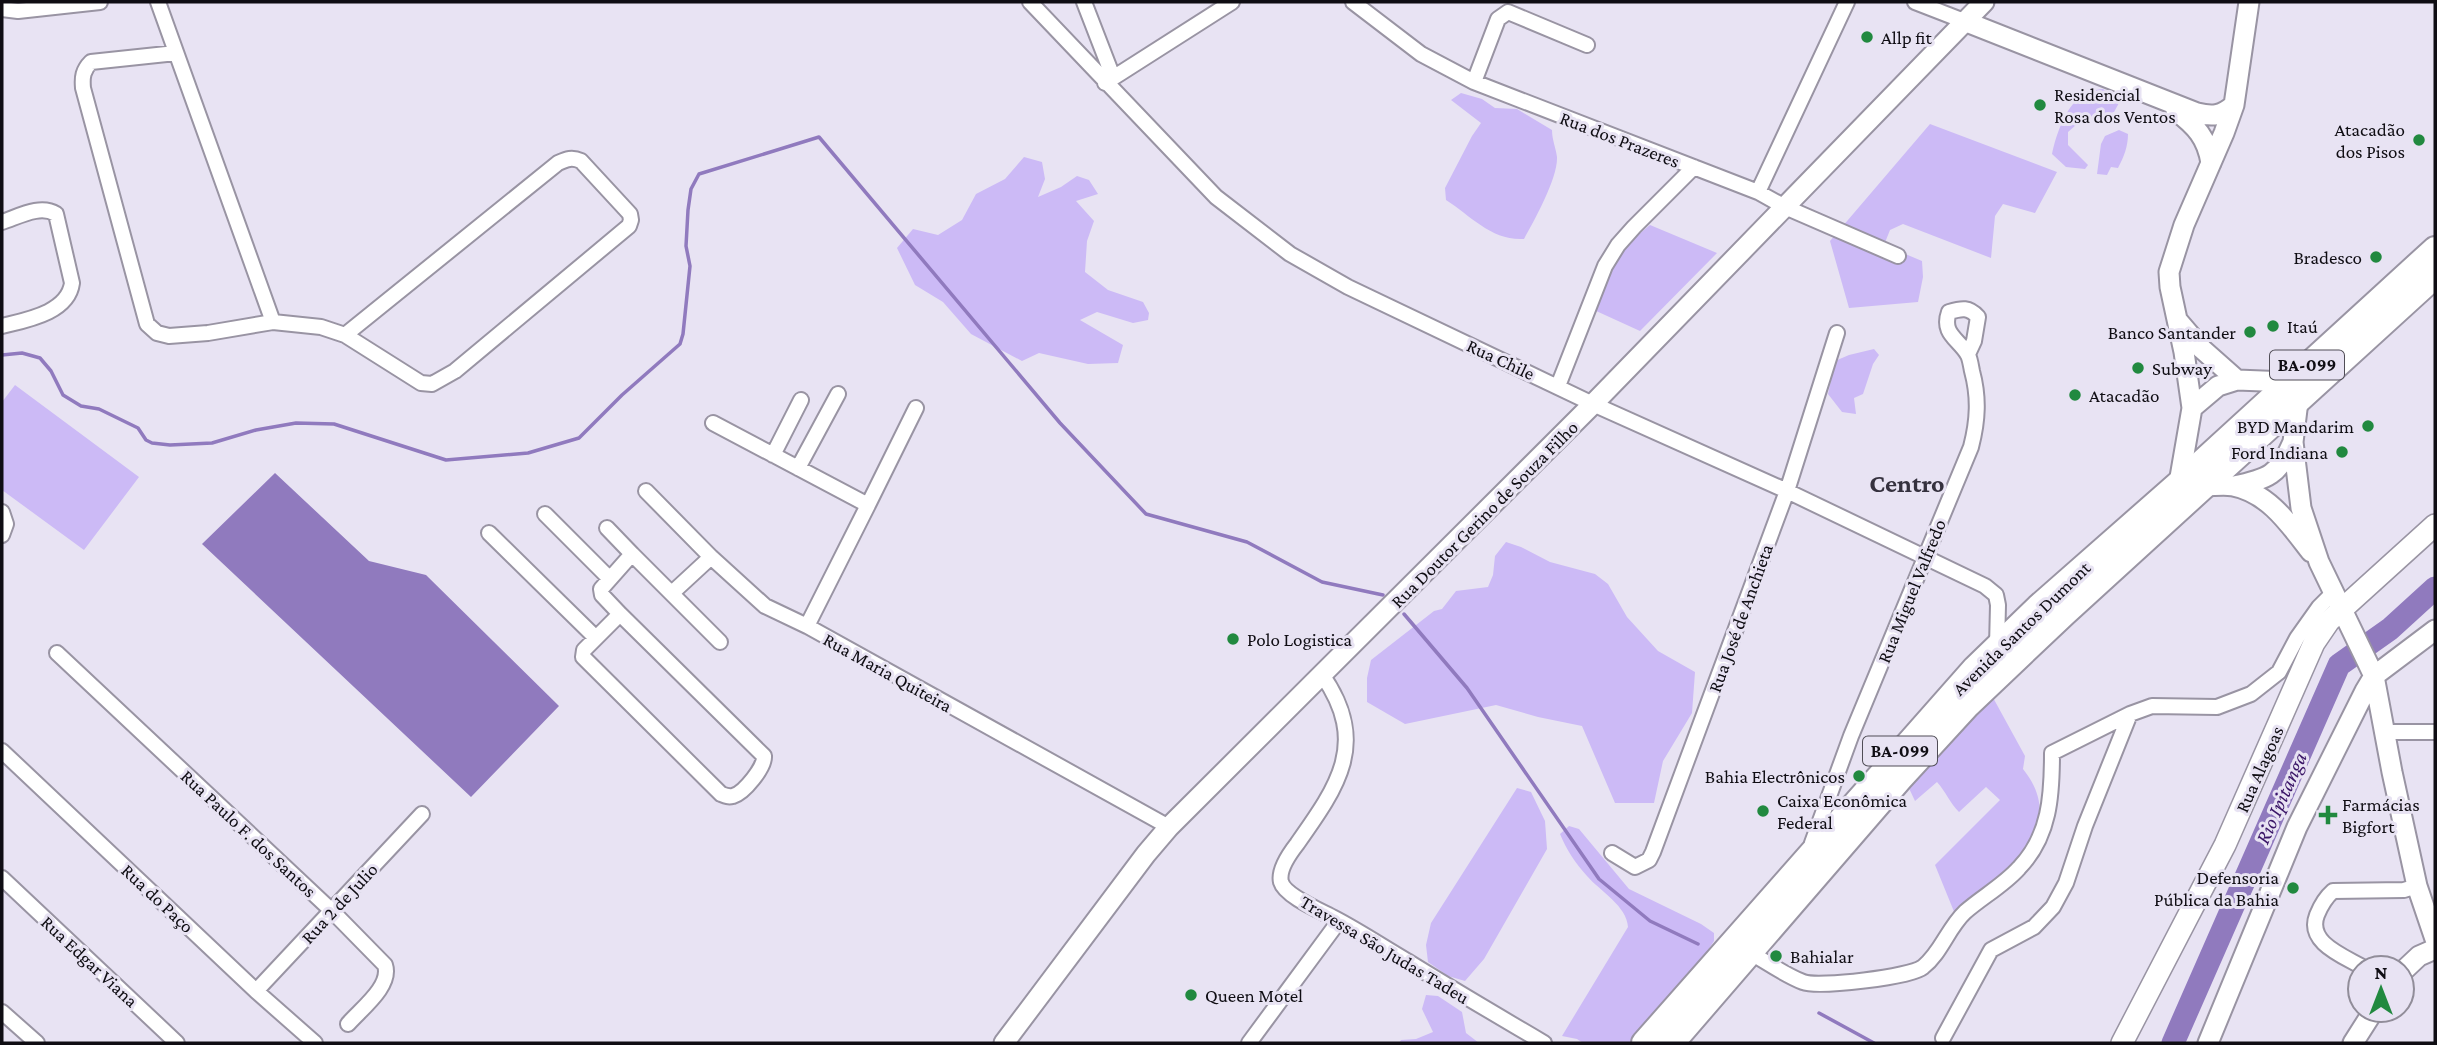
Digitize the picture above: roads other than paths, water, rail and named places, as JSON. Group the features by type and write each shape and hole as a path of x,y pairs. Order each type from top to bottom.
{"highway":[{"name":"Avenida Santos Dumont","path":"1672,1043 1900,779 1968,705 2205,486 2435,248"},
{"name":"Avenida Santos Dumont","path":"1644,1043 1975,667 2038,607 2179,483 2435,276"}],"main road":[{"name":"Rua Doutor Gerino de Souza Filho","path":"1004,1043 1169,827 1593,404 1984,2"},
{"path":"2179,483 2192,408 2169,272 2184,225 2234,105 2249,2"},
{"path":"1964,21 2207,116 2222,114 2234,105"},
{"path":"2161,99 2203,135 2211,163"},
{"path":"2178,321 2202,349 2237,380 2293,392 2293,442 2301,508 2319,562 2372,670 2417,886 2435,939"},
{"path":"2192,408 2218,386 2237,380"},
{"path":"2205,486 2233,486 2261,481 2277,470 2293,442"},
{"path":"2233,486 2267,502 2283,516 2319,562"},
{"name":"Rua Alagoas","path":"2122,1043 2225,845 2314,643 2329,621 2435,525"},
{"path":"2208,1043 2297,827 2372,670 2435,629"},
{"path":"2416,959 2435,949"},
{"path":"2353,1043 2365,1024"}],"street":[{"path":"2,9 18,11 100,2"},
{"path":"159,2 272,322"},
{"name":"Rua Chile","path":"1030,2 1109,80 1216,197 1290,254 1348,287 1593,404 1787,491 1986,586 1996,595 1998,605 1997,646"},
{"path":"1084,2 1109,80 1232,2"},
{"name":"Rua dos Prazeres","path":"1353,2 1421,54 1474,82 1758,192 1785,207 1898,256"},
{"path":"1758,192 1847,2"},
{"path":"1915,2 1964,21"},
{"path":"1474,82 1497,19 1508,12 1587,45"},
{"path":"176,53 92,62 85,68 82,78 147,324 157,333 169,336 208,333 272,322 311,325 345,335 421,383 432,384 443,380 629,226 630,214 582,161 567,159 558,163 345,335"},
{"path":"1558,386 1593,291 1611,256 1634,227 1694,167"},
{"path":"2,222 40,210 49,209 56,214 72,283 71,292 64,302 34,318 2,326"},
{"name":"Rua Miguel Valfredo","path":"1807,858 1851,736 1971,447 1978,401 1968,354 1974,341 1978,317 1967,309 1949,312 1947,326 1956,344 1968,354"},
{"name":"Rua José de Anchieta","path":"1612,853 1634,867 1649,860 1653,852 1787,491 1837,333"},
{"path":"798,468 838,394"},
{"path":"773,455 801,400"},
{"name":"Rua Maria Quiteira","path":"916,408 807,626 1169,827"},
{"path":"713,423 869,505"},
{"path":"646,491 711,557 765,606 807,626"},
{"path":"2,512 6,524 2,535"},
{"path":"545,514 609,578"},
{"path":"607,528 720,642"},
{"path":"489,533 596,638"},
{"path":"620,614 584,650 584,660 721,794 729,797 737,795 761,770 765,763 764,756 601,595 603,584 632,554"},
{"path":"672,593 711,557"},
{"path":"1751,953 1804,983 1822,985 1905,974 1922,969 1954,922 2019,869 2031,854 2040,838 2049,810 2052,753 2130,714 2152,706 2217,707 2251,694 2279,671 2297,638 2319,607 2342,609"},
{"name":"Rua Paulo F. dos Santos","path":"57,653 332,911 385,965 387,972 383,985 348,1024"},
{"name":"Travessa São Judas Tadeu","path":"1323,676 1341,709 1346,745 1343,764 1336,784 1290,853 1282,869 1281,882 1301,901 1544,1043"},
{"path":"1943,1038 1991,950 2034,927 2053,907 2066,883 2085,826 2130,714"},
{"path":"2385,732 2435,732"},
{"name":"Rua do Paço","path":"2,751 256,991 315,1043"},
{"name":"Rua 2 de Julio","path":"256,991 422,814"},
{"name":"Rua Edgar Viana","path":"2,878 177,1043"},
{"path":"2346,956 2318,938 2314,929 2315,919 2326,897 2333,891 2404,890 2417,886"},
{"path":"1249,1043 1339,921"},
{"path":"2,1012 37,1043"}],"waterway":[{"path":"2,355 22,353 40,358 51,371 63,395 81,406 99,409 138,428 146,440 152,443 212,443 256,430 296,423 334,424 446,460 528,453 579,438 622,395 680,344 690,266 686,246 688,210 691,189 699,174 819,137 1060,423 1146,514 1247,542 1322,582 1383,595"},
{"name":"Rio Ipitanga","path":"2173,1043 2339,665 2390,629 2435,588"},
{"path":"1404,614 1467,688 1599,879 1650,921 1698,944"},
{"path":"1819,1013 1874,1043"}],"place":[{"name":"Allp fit","path":"1867,37"},
{"name":"Residencial Rosa dos Ventos","path":"2040,105"},
{"name":"Atacadão dos Pisos","path":"2419,140"},
{"name":"Bradesco","path":"2376,257"},
{"name":"Itaú","path":"2273,326"},
{"name":"Banco Santander","path":"2250,332"},
{"name":"Subway","path":"2138,368"},
{"name":"Atacadão","path":"2075,395"},
{"name":"BYD Mandarim","path":"2368,426"},
{"name":"Ford Indiana","path":"2342,452"},
{"name":"Polo Logistica","path":"1233,639"},
{"name":"Bahia Electrônicos","path":"1859,776"},
{"name":"Caixa Econômica Federal","path":"1763,811"},
{"name":"Farmácias Bigfort","path":"2328,815"},
{"name":"Defensoria Pública da Bahia","path":"2293,888"},
{"name":"Bahialar","path":"1776,956"},
{"name":"Queen Motel","path":"1191,995"}],"district":[{"name":"Centro","path":"1907,483"}]}
